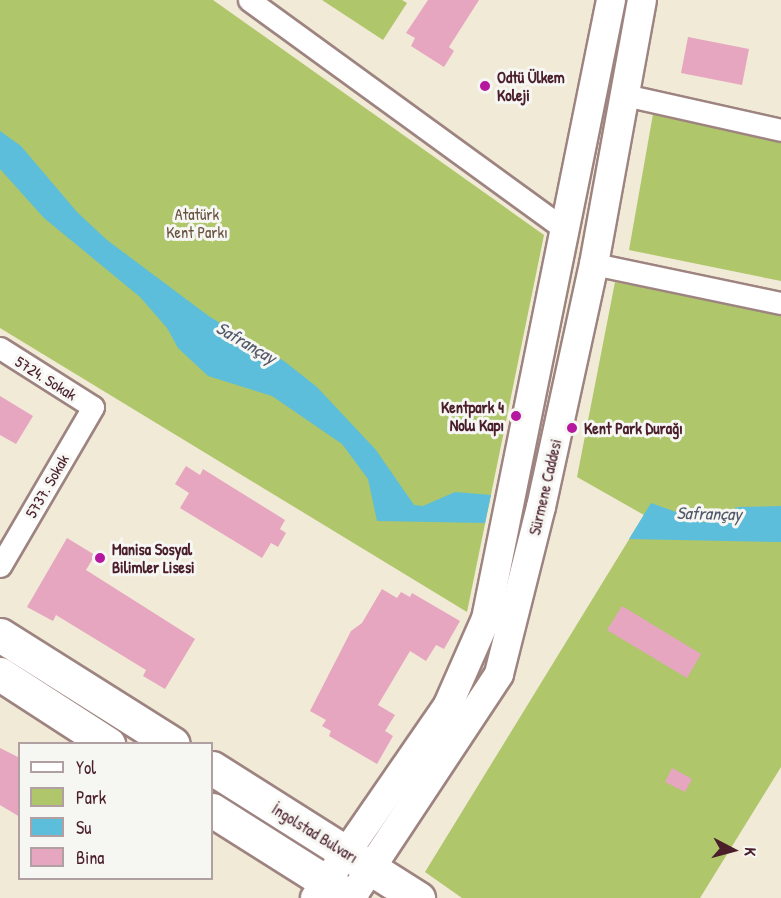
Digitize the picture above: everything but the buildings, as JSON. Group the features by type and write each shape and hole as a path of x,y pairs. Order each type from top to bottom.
{"main road":[{"name":"Sürmene Caddesi","path":"358,860 448,705 486,619 513,501 611,0"},
{"name":"Sürmene Caddesi","path":"358,860 499,674 541,507 594,264 642,0"},
{"path":"567,226 600,228"},
{"path":"513,501 541,507"},
{"path":"0,634 170,742"},
{"path":"0,674 105,742"},
{"name":"İngolstad Bulvarı","path":"213,769 418,898"},
{"path":"213,811 331,893 358,860"}],"street":[{"path":"249,0 567,226"},
{"path":"625,96 781,130"},
{"path":"594,264 781,303"},
{"name":"5724. Sokak","path":"0,348 93,407"},
{"name":"5737. Sokak","path":"0,566 93,407"}],"green space":[{"name":"Atatürk Kent Parkı","path":"0,0 213,0 544,235 467,612 0,328"},
{"path":"322,0 402,0 407,3 383,40"},
{"path":"653,114 781,140 781,281 629,250"},
{"path":"615,282 781,313 781,767 700,898 462,898 425,872 644,515 577,477"}],"water":[{"name":"Safrançay","path":"0,131 21,146 77,212 107,240 210,317 284,361 317,387 376,450 414,505 423,506 455,492 491,495 485,523 377,521 368,479 342,444 272,396 208,376 178,348 167,328 140,297 44,218 0,169"},
{"path":"651,503 704,522 738,507 781,506 781,542 629,539"}],"place":[{"name":"Odtü Ülkem Koleji","path":"485,86"},
{"name":"Kentpark 4 Nolu Kapı","path":"516,416"},
{"name":"Kent Park Durağı","path":"572,428"},
{"name":"Manisa Sosyal Bilimler Lisesi","path":"100,558"}]}
